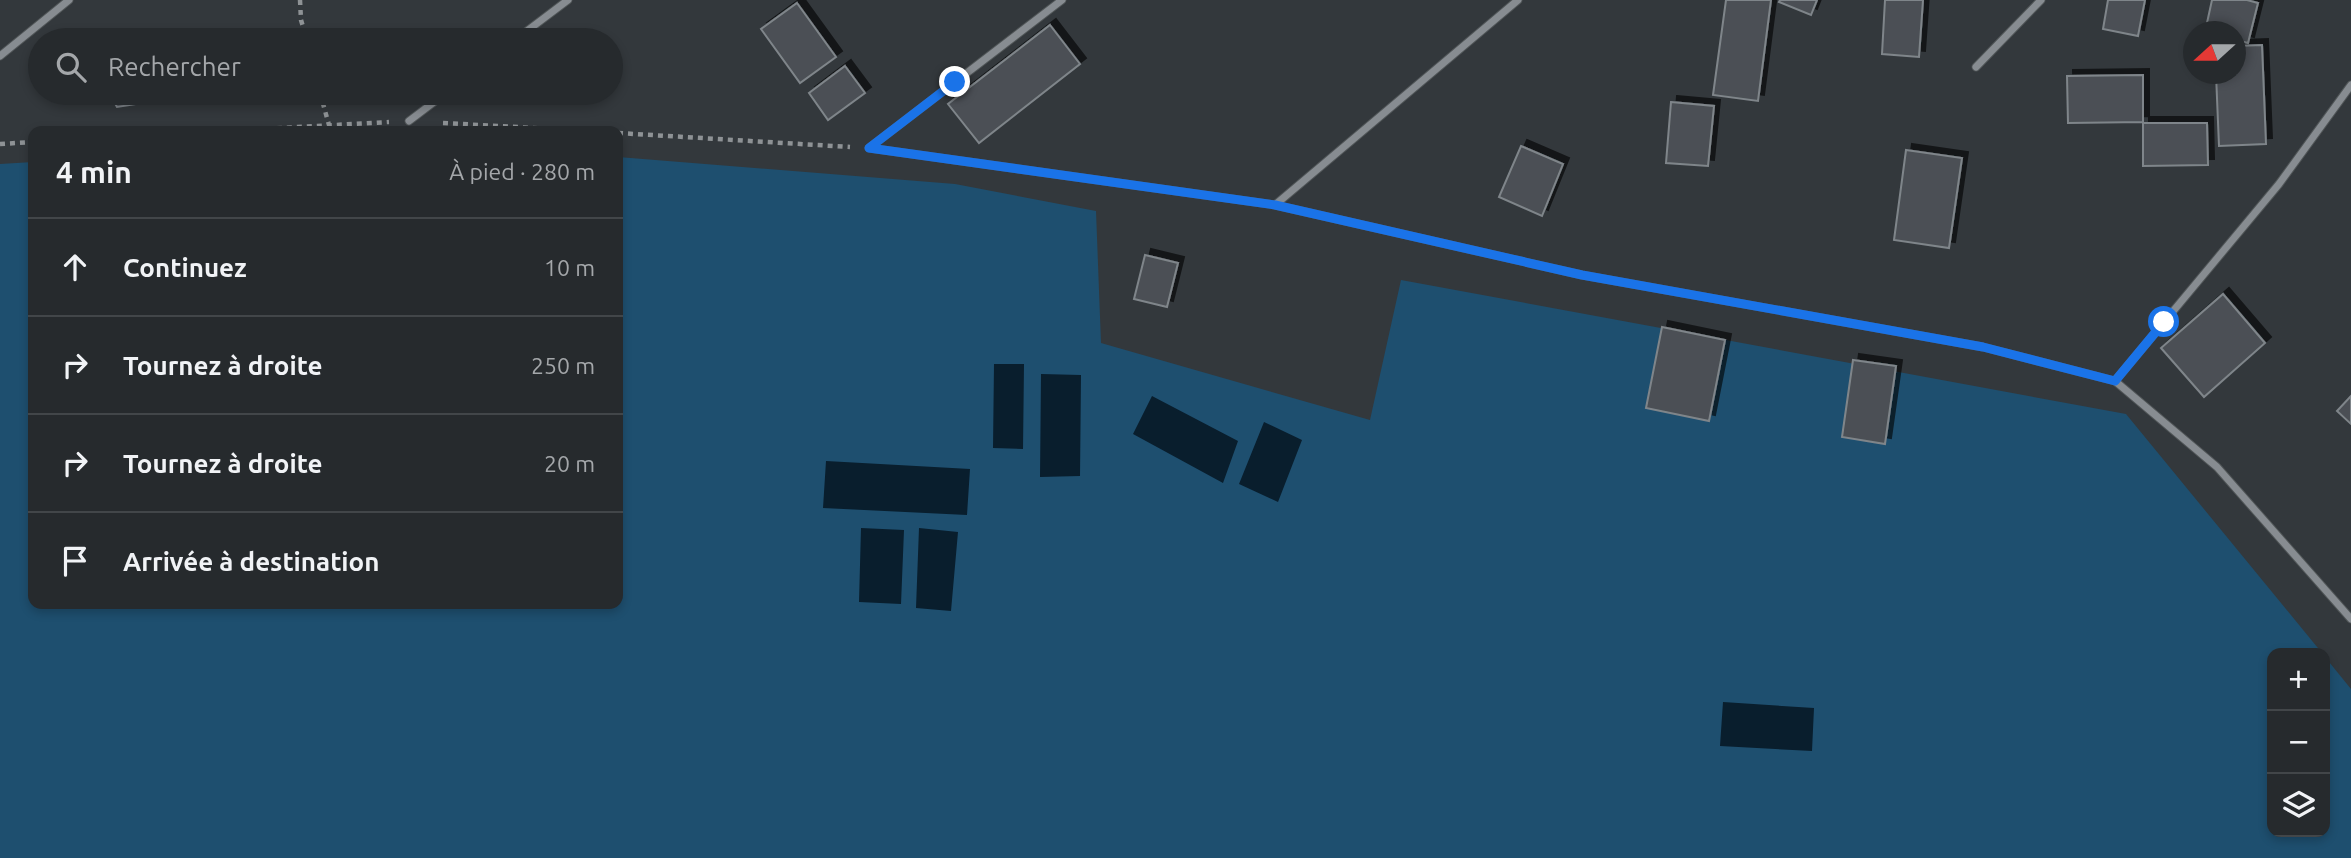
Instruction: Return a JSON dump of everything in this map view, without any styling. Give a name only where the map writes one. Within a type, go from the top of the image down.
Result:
[{"type":"street","points":[[34,28],[69,0]]},
{"type":"street","points":[[531,28],[568,0]]},
{"type":"street","points":[[869,148],[1062,0]]},
{"type":"street","points":[[1275,205],[1518,0]]},
{"type":"street","points":[[1976,67],[2041,0]]},
{"type":"street","points":[[0,56],[28,33]]},
{"type":"street","points":[[2115,381],[2278,184],[2351,85]]},
{"type":"street","points":[[409,121],[430,105]]},
{"type":"street","points":[[869,148],[1275,205],[1582,275],[1983,347],[2115,381],[2217,467],[2351,619]]},
{"type":"path","points":[[300,0],[305,28]]},
{"type":"path","points":[[323,105],[328,125]]},
{"type":"path","points":[[623,133],[869,148]]},
{"type":"path","points":[[0,144],[28,142]]},
{"type":"shaded area","points":[[623,157],[955,184],[1096,211],[1101,343],[1370,420],[1401,280],[2126,414],[2318,648],[2267,648],[2267,837],[2330,837],[2330,663],[2351,689],[2351,858],[0,858],[0,164],[28,162],[28,609],[623,609]]},
{"type":"shaded area","points":[[994,364],[1024,364],[1023,449],[993,448]]},
{"type":"shaded area","points":[[1041,374],[1081,375],[1080,476],[1040,477]]},
{"type":"shaded area","points":[[1152,396],[1238,441],[1223,483],[1133,434]]},
{"type":"shaded area","points":[[1264,422],[1302,440],[1278,502],[1239,484]]},
{"type":"shaded area","points":[[826,461],[970,469],[967,515],[823,508]]},
{"type":"shaded area","points":[[861,528],[904,530],[901,604],[859,602]]},
{"type":"shaded area","points":[[919,528],[958,532],[951,611],[916,608]]},
{"type":"shaded area","points":[[1723,702],[1814,708],[1812,751],[1720,746]]},
{"type":"building","points":[[1726,0],[1771,0],[1758,101],[1713,95]]},
{"type":"building","points":[[1817,0],[1811,15],[1779,2]]},
{"type":"building","points":[[1885,0],[1923,0],[1919,57],[1882,54]]},
{"type":"building","points":[[2108,0],[2145,0],[2138,36],[2103,29]]},
{"type":"building","points":[[2212,0],[2247,0],[2258,3],[2248,43],[2246,21],[2207,21]]},
{"type":"building","points":[[797,3],[836,57],[800,83],[761,29]]},
{"type":"building","points":[[1050,25],[1080,64],[979,143],[948,104]]},
{"type":"building","points":[[2262,45],[2266,144],[2219,146],[2216,84],[2246,84],[2246,46]]},
{"type":"building","points":[[845,66],[865,93],[828,120],[809,93]]},
{"type":"building","points":[[2143,75],[2143,122],[2068,123],[2067,76]]},
{"type":"building","points":[[1671,102],[1714,106],[1708,166],[1666,163]]},
{"type":"building","points":[[2143,123],[2207,123],[2208,165],[2143,166]]},
{"type":"building","points":[[1521,146],[1563,164],[1542,216],[1499,197]]},
{"type":"building","points":[[1906,150],[1962,158],[1949,248],[1894,240]]},
{"type":"building","points":[[1145,255],[1178,263],[1167,307],[1134,299]]},
{"type":"building","points":[[2223,294],[2265,343],[2204,397],[2161,348]]},
{"type":"building","points":[[1662,327],[1725,340],[1709,421],[1646,408]]},
{"type":"building","points":[[1853,360],[1896,366],[1885,444],[1842,437]]},
{"type":"building","points":[[2351,396],[2351,424],[2337,411]]},
{"type":"route","points":[[955,82],[869,148],[1275,205],[1582,275],[1983,347],[2115,381],[2164,322]]}]
